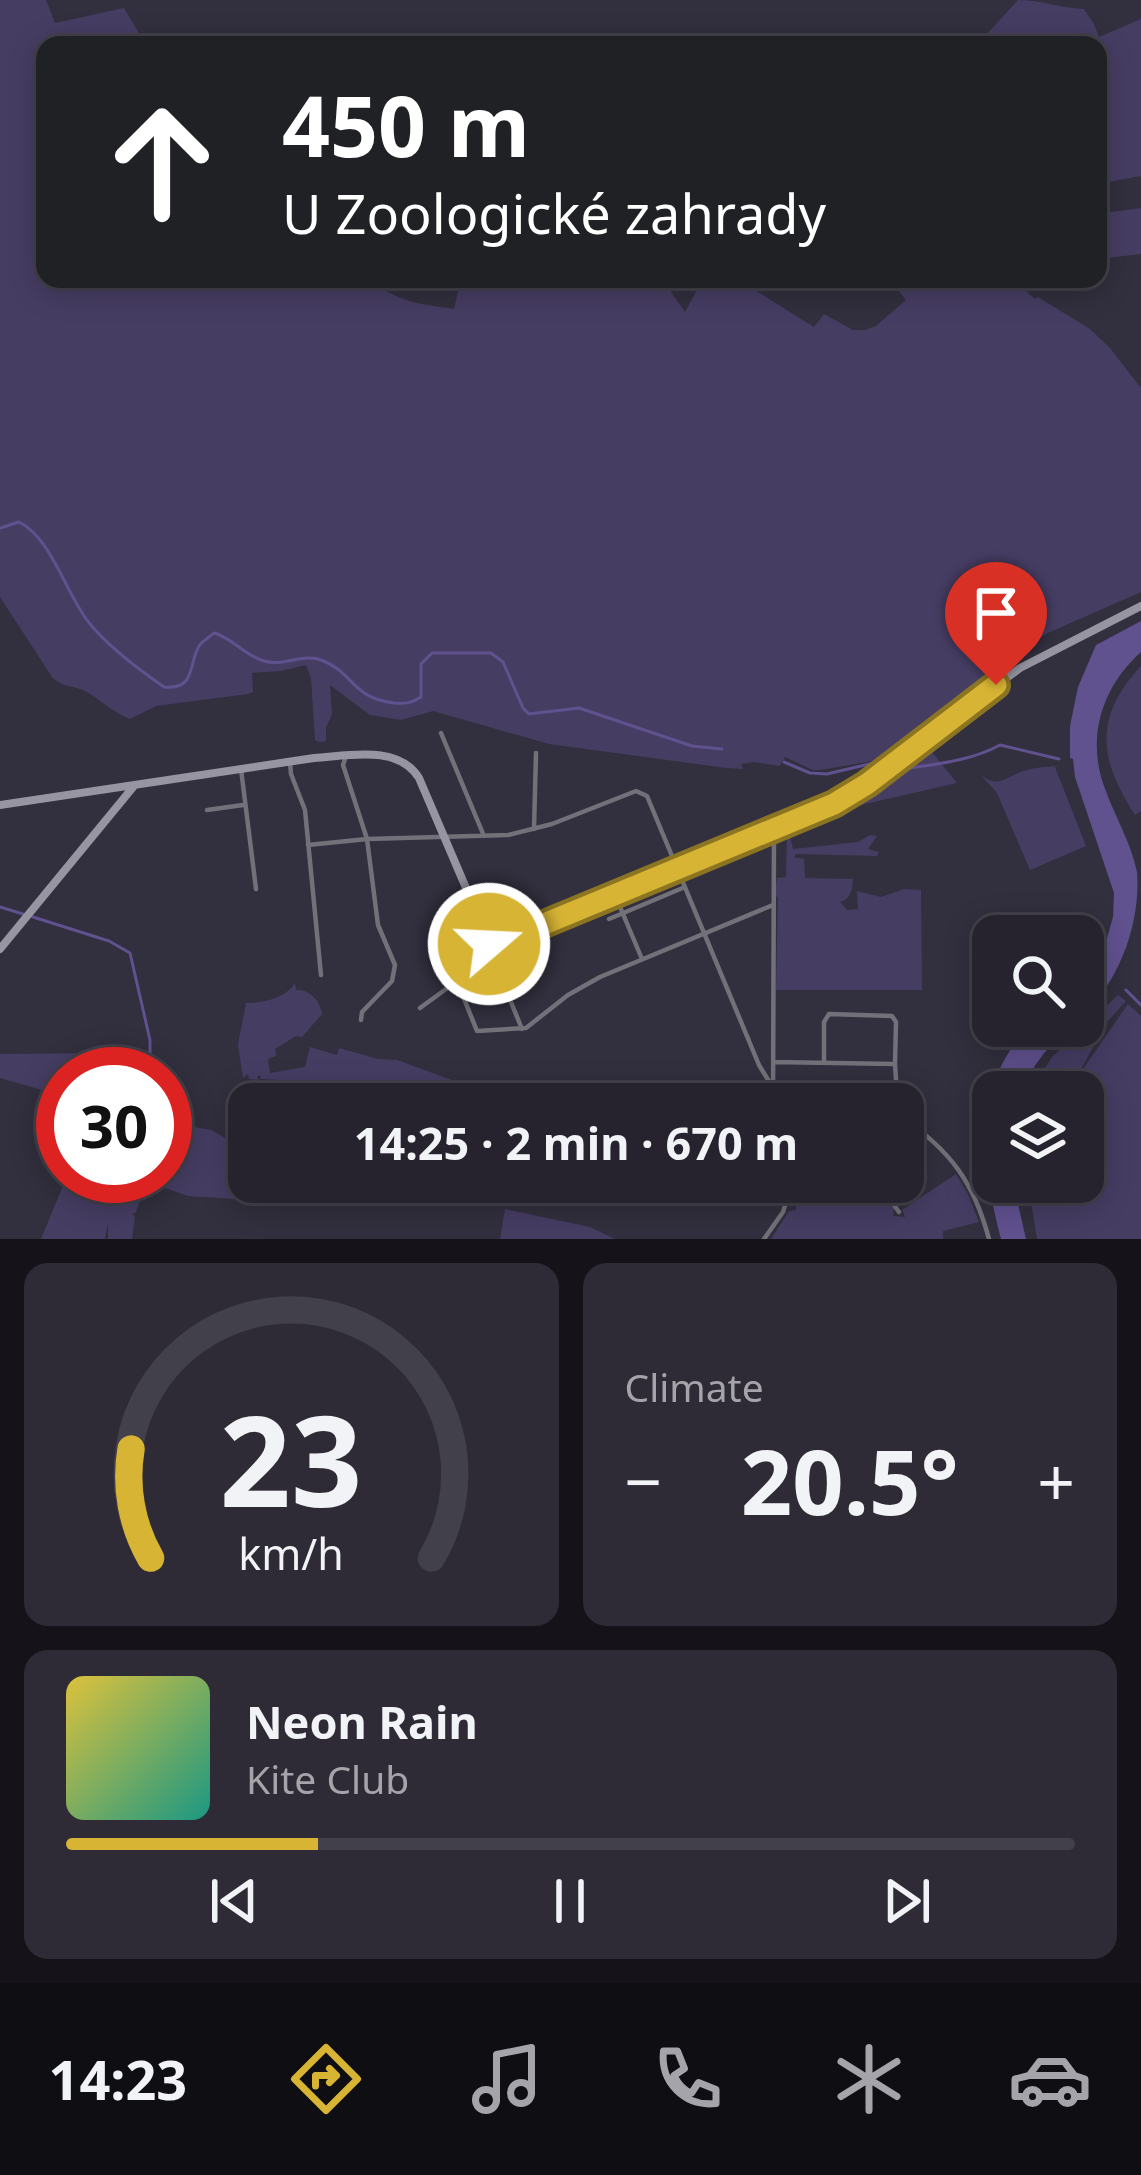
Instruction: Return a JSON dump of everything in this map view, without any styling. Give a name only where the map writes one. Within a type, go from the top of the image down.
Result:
[{"type":"street","points":[[490,936],[514,937],[843,800],[1020,668],[1141,606]]},
{"type":"street","points":[[441,733],[484,836]]},
{"type":"street","points":[[534,829],[536,753]]},
{"type":"street","points":[[0,805],[290,761],[391,757],[411,766],[422,783],[478,920],[490,936],[490,951],[522,1029]]},
{"type":"street","points":[[345,760],[367,839],[377,925],[395,965],[392,981],[362,1012],[361,1020]]},
{"type":"street","points":[[290,761],[304,810],[322,975]]},
{"type":"street","points":[[241,769],[256,889]]},
{"type":"street","points":[[0,949],[135,785]]},
{"type":"street","points":[[308,844],[508,835],[552,824],[636,790],[647,796],[770,1083]]},
{"type":"street","points":[[207,810],[246,805]]},
{"type":"street","points":[[773,1083],[774,830]]},
{"type":"street","points":[[609,919],[685,887]]},
{"type":"street","points":[[615,895],[642,959]]},
{"type":"street","points":[[444,949],[476,1034],[522,1029],[600,977],[773,905]]},
{"type":"street","points":[[420,1008],[457,981]]},
{"type":"street","points":[[824,1063],[824,1022],[829,1015],[892,1016],[896,1022],[896,1080]]},
{"type":"street","points":[[773,1062],[895,1064]]},
{"type":"street","points":[[924,1134],[960,1170],[980,1206],[989,1239]]},
{"type":"street","points":[[764,1239],[785,1203]]},
{"type":"street","points":[[892,1203],[899,1212]]},
{"type":"shaded area","points":[[0,0],[46,0],[55,23],[124,8],[141,36],[36,36],[36,288],[382,288],[419,303],[454,309],[459,288],[668,288],[685,312],[698,288],[751,288],[814,327],[824,314],[853,330],[865,330],[906,300],[897,288],[1022,288],[1090,329],[1141,388],[1141,592],[1048,633],[1001,660],[964,701],[891,758],[820,770],[785,757],[780,766],[754,762],[741,764],[743,769],[726,768],[549,744],[433,711],[401,720],[370,715],[330,685],[332,714],[326,741],[319,742],[315,740],[306,665],[252,673],[253,692],[248,694],[156,706],[130,719],[52,677],[0,597]]},
{"type":"shaded area","points":[[1018,0],[1084,9],[1099,36],[985,36]]},
{"type":"shaded area","points":[[1141,19],[1141,176],[1107,182],[1107,36],[1101,36]]},
{"type":"shaded area","points":[[1141,208],[1141,254],[1107,258],[1107,213]]},
{"type":"shaded area","points":[[1141,621],[1141,652],[1108,696],[1098,731],[1104,786],[1137,872],[1131,930],[1104,990],[1104,946],[1114,893],[1070,758],[1078,687],[1096,645]]},
{"type":"shaded area","points":[[1141,666],[1141,811],[1135,815],[1114,775],[1106,739],[1115,703]]},
{"type":"shaded area","points":[[928,747],[957,783],[852,807],[850,802]]},
{"type":"shaded area","points":[[1058,766],[1086,846],[1030,870],[997,793],[980,774],[998,782],[1030,769]]},
{"type":"shaded area","points":[[787,832],[793,849],[877,836],[868,849],[879,852],[877,856],[794,857],[804,859],[805,878],[853,879],[849,896],[840,902],[847,910],[858,909],[857,891],[881,897],[904,889],[921,890],[922,990],[776,990],[775,895],[777,878],[786,877]]},
{"type":"shaded area","points":[[295,983],[296,990],[316,1000],[322,1014],[302,1037],[275,1049],[276,1056],[268,1059],[270,1073],[305,1067],[310,1047],[337,1055],[339,1048],[397,1060],[460,1083],[302,1083],[261,1079],[260,1075],[259,1080],[249,1079],[248,1074],[243,1078],[238,1045],[246,1003],[286,992]]},
{"type":"shaded area","points":[[1118,995],[1126,1001],[1104,1027],[1104,1008]]},
{"type":"shaded area","points":[[1128,1004],[1141,1016],[1141,1239],[1037,1239],[1031,1203],[1104,1203],[1104,1071],[1082,1071],[1098,1047],[1104,1047],[1104,1039]]},
{"type":"shaded area","points":[[1013,1047],[1050,1047],[1031,1071],[999,1071]]},
{"type":"shaded area","points":[[1063,1047],[1093,1047],[1079,1071],[1043,1071]]},
{"type":"shaded area","points":[[0,1054],[36,1054],[36,1088],[0,1078]]},
{"type":"shaded area","points":[[192,1127],[225,1138],[228,1199],[192,1196]]},
{"type":"shaded area","points":[[956,1174],[979,1222],[943,1231],[943,1239],[771,1239],[797,1203],[890,1203],[893,1216],[905,1217],[902,1210],[924,1203],[924,1195]]},
{"type":"shaded area","points":[[56,1203],[139,1203],[132,1215],[132,1239],[108,1239],[108,1222],[105,1239],[41,1239]]},
{"type":"shaded area","points":[[993,1203],[1018,1203],[1026,1239],[1001,1239]]},
{"type":"shaded area","points":[[505,1209],[590,1227],[615,1239],[500,1239]]},
{"type":"waterway","points":[[0,528],[19,522],[31,530],[90,624],[164,687],[186,680],[199,646],[214,633],[264,661],[321,660],[369,696],[394,703],[421,697],[421,664],[432,653],[491,653],[503,662],[529,714],[579,708],[692,746],[722,749]]},
{"type":"waterway","points":[[898,770],[963,759],[1000,745],[1059,759]]},
{"type":"waterway","points":[[784,762],[810,773],[827,774],[882,761]]},
{"type":"waterway","points":[[0,907],[23,914]]},
{"type":"waterway","points":[[33,917],[109,941],[130,953],[150,1047]]},
{"type":"waterway","points":[[1126,990],[1141,1005]]},
{"type":"route","points":[[489,944],[490,936],[503,939],[520,934],[850,796],[996,685]]}]
